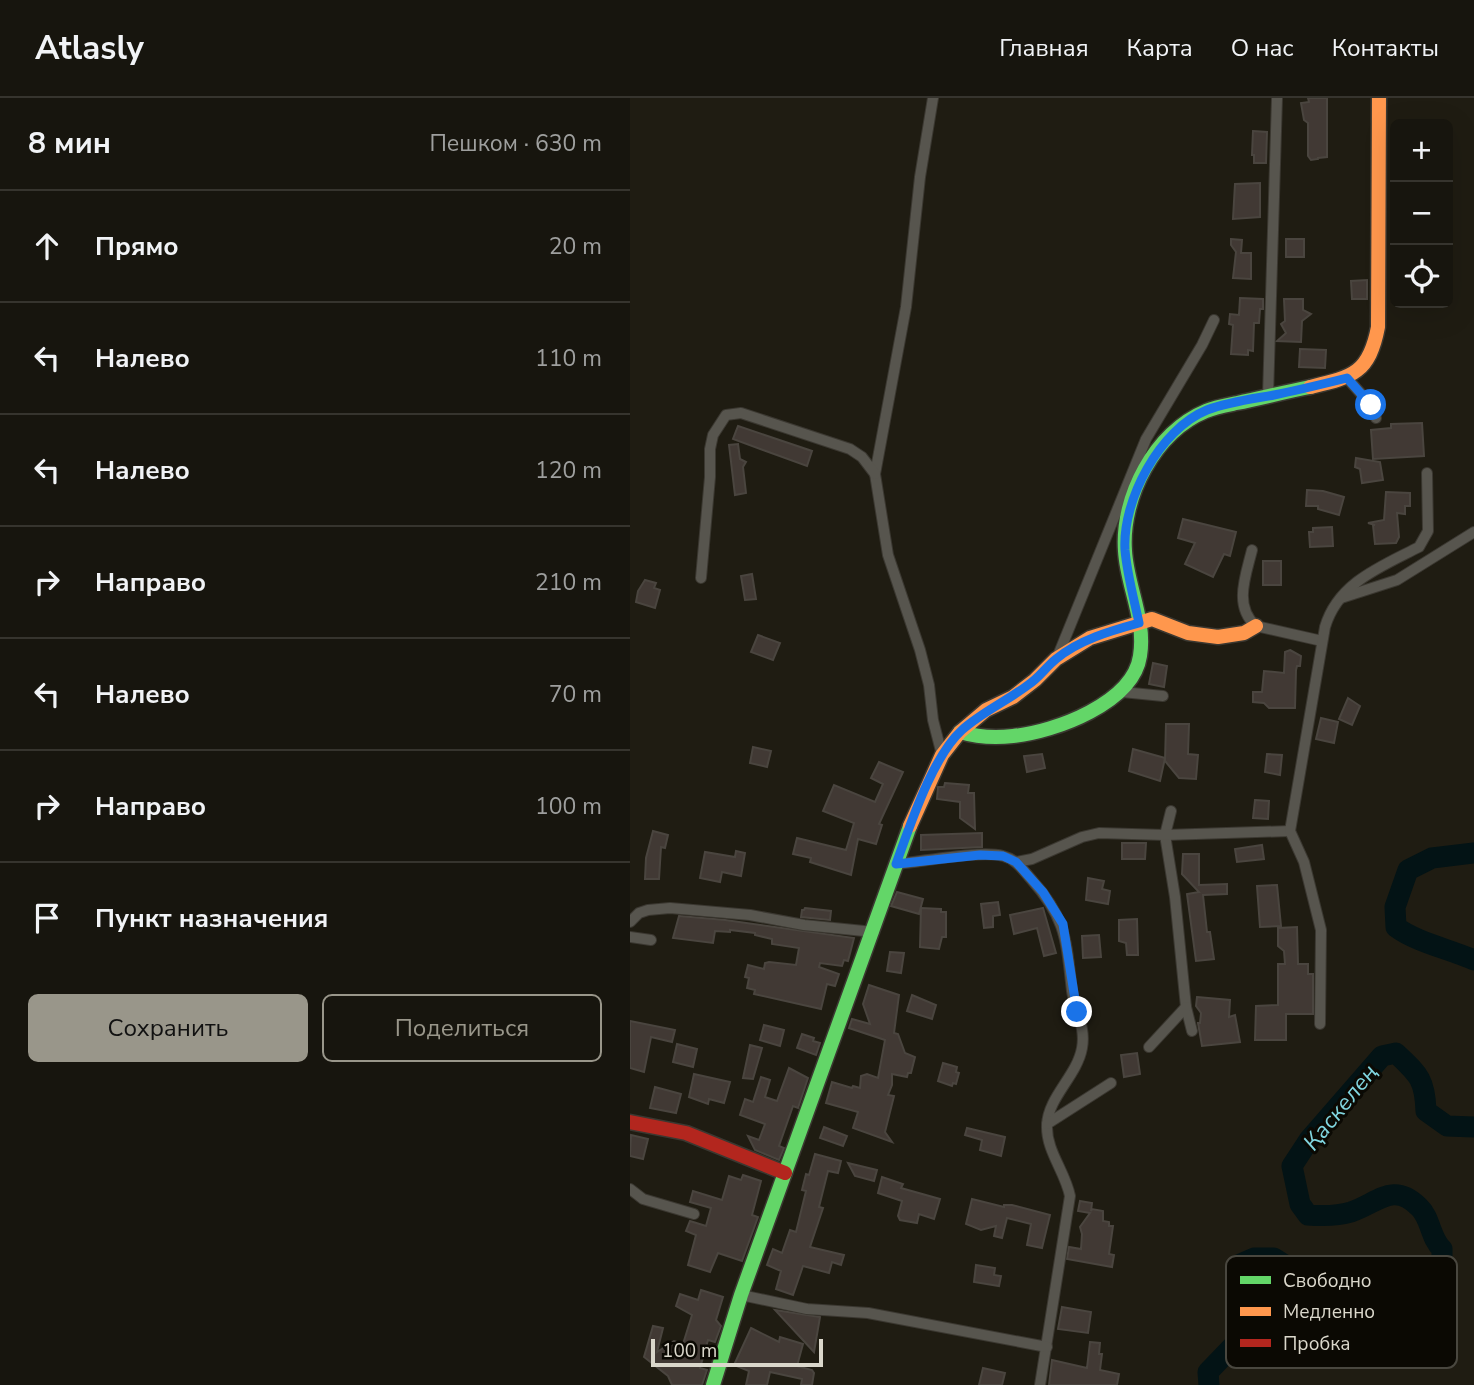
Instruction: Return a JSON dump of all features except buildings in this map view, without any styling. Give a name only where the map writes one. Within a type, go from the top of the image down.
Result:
[{"type":"street","points":[[933,98],[920,177],[906,307],[875,474],[888,555],[920,650],[942,755]]},
{"type":"street","points":[[1268,396],[1277,98]]},
{"type":"street","points":[[960,732],[987,737],[1048,730],[1122,692],[1136,671],[1139,661],[1139,623],[1125,549],[1128,519],[1146,471],[1173,432],[1192,417],[1219,406],[1347,378],[1365,362],[1374,347],[1378,327],[1379,98]]},
{"type":"street","points":[[1056,659],[1146,439],[1214,320]]},
{"type":"street","points":[[1347,378],[1371,405],[1376,418]]},
{"type":"street","points":[[701,578],[710,449],[713,435],[726,415],[741,413],[850,449],[862,457],[875,474]]},
{"type":"street","points":[[1320,1024],[1321,930],[1304,862],[1290,831],[1322,641],[1330,611],[1355,582],[1419,547],[1428,531],[1427,472]]},
{"type":"street","points":[[1338,599],[1397,580],[1474,532]]},
{"type":"street","points":[[1252,550],[1242,594],[1247,618],[1256,626],[1322,641]]},
{"type":"street","points":[[713,1385],[741,1295],[874,932],[896,864],[942,755],[960,732],[986,710],[1024,689],[1056,659],[1090,638],[1152,620],[1188,633],[1217,638],[1244,633],[1256,626]]},
{"type":"street","points":[[1122,692],[1163,696]]},
{"type":"street","points":[[1171,811],[1165,835],[1175,897],[1186,1007],[1192,1031]]},
{"type":"street","points":[[1016,862],[1032,859],[1082,837],[1099,833],[1165,835],[1290,831]]},
{"type":"street","points":[[896,864],[980,855],[1003,856],[1016,862],[1043,892],[1063,924],[1072,973],[1072,991],[1083,1026],[1082,1048],[1074,1070],[1050,1109],[1047,1124],[1052,1151],[1067,1181],[1070,1196],[1040,1385]]},
{"type":"street","points":[[630,922],[639,913],[670,908],[750,915],[804,926],[874,932]]},
{"type":"street","points":[[630,937],[651,940]]},
{"type":"street","points":[[1149,1047],[1186,1007]]},
{"type":"street","points":[[1047,1124],[1111,1083]]},
{"type":"street","points":[[630,1122],[686,1133],[785,1173]]},
{"type":"street","points":[[630,1189],[643,1199],[694,1214]]},
{"type":"street","points":[[741,1295],[807,1308],[868,1313],[1047,1347]]},
{"type":"waterway","name":"Қаскелең","points":[[1474,853],[1432,858],[1408,870],[1395,907],[1396,927],[1423,941],[1474,960]]},
{"type":"waterway","name":"Қаскелең","points":[[1442,1256],[1442,1249],[1423,1212],[1410,1199],[1401,1196],[1385,1196],[1351,1212],[1308,1215],[1300,1204],[1292,1166],[1309,1140],[1382,1056],[1396,1053],[1415,1072],[1424,1091],[1426,1111],[1447,1126],[1474,1127]]},
{"type":"waterway","name":"Қаскелең","points":[[1209,1385],[1208,1372],[1226,1353]]},
{"type":"traffic: fast","points":[[960,732],[1000,737],[1050,728],[1090,712],[1123,688],[1134,673],[1141,643],[1126,564],[1125,530],[1135,489],[1145,469],[1171,434],[1206,411],[1310,387]]},
{"type":"traffic: fast","points":[[713,1385],[741,1295],[910,826]]},
{"type":"traffic: slow","points":[[1310,387],[1348,376],[1364,364],[1378,327],[1379,98]]},
{"type":"traffic: slow","points":[[910,826],[942,755],[960,732],[986,710],[1013,697],[1056,659],[1090,638],[1152,619],[1188,633],[1218,637],[1244,633],[1256,626]]},
{"type":"traffic: jam","points":[[630,1122],[686,1133],[785,1173]]},
{"type":"route","points":[[1077,1012],[1063,924],[1043,892],[1016,862],[1003,856],[980,855],[896,864],[942,755],[960,732],[986,710],[1013,697],[1056,659],[1090,638],[1139,623],[1125,549],[1128,519],[1135,494],[1146,471],[1173,432],[1192,417],[1219,406],[1347,378],[1371,405]]}]
